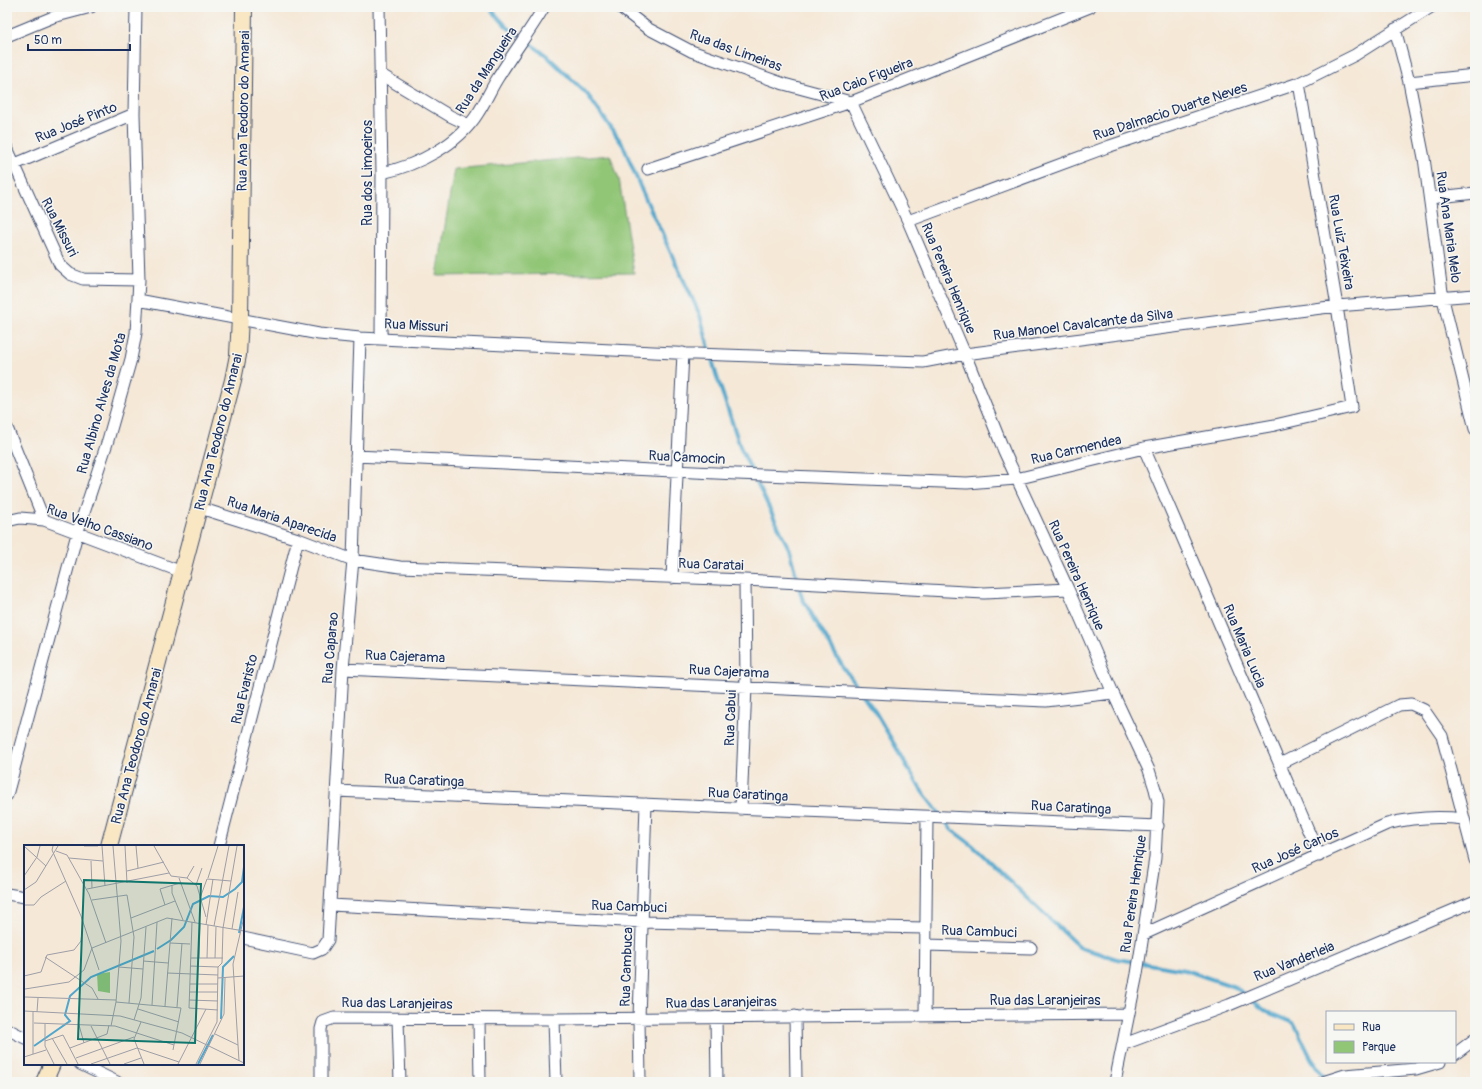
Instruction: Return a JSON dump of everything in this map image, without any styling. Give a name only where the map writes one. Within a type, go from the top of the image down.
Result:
[{"type":"street","points":[[7,36],[53,17],[91,7]]},
{"type":"street","name":"Rua Albino Alves da Mota","points":[[7,794],[77,534],[108,440],[131,359],[136,333],[139,280],[134,114],[136,7]]},
{"type":"street","name":"Rua Ana Teodoro do Amarai","points":[[109,845],[200,508],[238,355],[240,318],[244,7]]},
{"type":"street","name":"Rua dos Limoeiros","points":[[379,7],[382,173],[381,339]]},
{"type":"street","name":"Rua da Mangueira","points":[[382,173],[401,169],[418,162],[440,149],[469,125],[478,114],[499,76],[544,7]]},
{"type":"street","name":"Rua das Limeiras","points":[[620,7],[647,28],[691,51],[784,84],[851,102]]},
{"type":"street","name":"Rua Caio Figueira","points":[[648,168],[851,102],[1090,7]]},
{"type":"street","name":"Rua Dalmacio Duarte Neves","points":[[908,221],[1110,146],[1299,83],[1355,55],[1431,7]]},
{"type":"street","name":"Rua Ana Maria Melo","points":[[1395,29],[1409,82],[1424,158],[1443,298],[1472,404],[1475,429]]},
{"type":"street","points":[[380,74],[450,116],[469,125]]},
{"type":"street","points":[[1409,82],[1475,75]]},
{"type":"street","name":"Rua Luiz Teixeira","points":[[1299,83],[1337,306],[1352,407]]},
{"type":"street","name":"Rua Pereira Henrique","points":[[851,102],[908,221],[965,354],[1016,479],[1068,589],[1113,693],[1149,770],[1158,802],[1158,826],[1143,937],[1128,1014],[1124,1044],[1115,1082]]},
{"type":"street","name":"Rua José Pinto","points":[[10,166],[134,114]]},
{"type":"street","name":"Rua Missuri","points":[[7,148],[10,166],[60,265],[70,274],[83,279],[139,280]]},
{"type":"street","points":[[1430,198],[1475,193]]},
{"type":"street","name":"Rua Manoel Cavalcante da Silva","points":[[695,354],[922,362],[965,354],[1337,306],[1475,295]]},
{"type":"street","name":"Rua Missuri","points":[[138,300],[319,334],[360,338],[695,354]]},
{"type":"street","name":"Rua Caparao","points":[[244,938],[313,953],[322,949],[328,940],[343,669],[353,560],[360,338]]},
{"type":"street","points":[[672,578],[682,353]]},
{"type":"street","name":"Rua Carmendea","points":[[1016,479],[1144,448],[1275,425],[1352,407]]},
{"type":"street","points":[[7,428],[44,520]]},
{"type":"street","name":"Rua Maria Lucia","points":[[1144,448],[1319,856]]},
{"type":"street","name":"Rua Camocin","points":[[356,456],[967,483],[1016,479]]},
{"type":"street","name":"Rua Maria Aparecida","points":[[200,508],[298,539],[353,560]]},
{"type":"street","name":"Rua Velho Cassiano","points":[[7,521],[20,518],[44,520],[77,534],[182,572]]},
{"type":"street","name":"Rua Evaristo","points":[[219,845],[298,539]]},
{"type":"street","name":"Rua Caratai","points":[[353,560],[400,567],[746,580],[829,586],[984,592],[1068,589]]},
{"type":"street","name":"Rua Cabui","points":[[741,809],[746,686],[746,580]]},
{"type":"street","name":"Rua Cajerama","points":[[343,669],[746,686],[849,693],[1046,701],[1113,693]]},
{"type":"street","points":[[1280,764],[1399,705],[1411,704],[1424,710],[1442,736],[1475,860]]},
{"type":"street","name":"Rua Caratinga","points":[[336,791],[1158,826]]},
{"type":"street","name":"Rua Cambuca","points":[[640,1082],[639,1018],[646,804]]},
{"type":"street","name":"Rua José Carlos","points":[[1143,937],[1387,824],[1406,819],[1439,816],[1464,819]]},
{"type":"street","name":"Rua Cambuci","points":[[925,1015],[925,928],[929,817]]},
{"type":"street","points":[[7,894],[24,897]]},
{"type":"street","name":"Rua Vanderleia","points":[[1124,1044],[1229,1005],[1475,901]]},
{"type":"street","name":"Rua Cambuci","points":[[331,905],[642,922],[925,928]]},
{"type":"street","name":"Rua Cambuci","points":[[926,945],[1031,948]]},
{"type":"street","name":"Rua das Laranjeiras","points":[[321,1082],[321,1029],[323,1022],[334,1018],[554,1019],[1128,1014]]},
{"type":"street","points":[[795,1016],[796,1082]]},
{"type":"street","points":[[716,1017],[717,1082]]},
{"type":"street","points":[[398,1019],[400,1082]]},
{"type":"street","points":[[479,1019],[480,1082]]},
{"type":"street","points":[[554,1019],[556,1082]]},
{"type":"street","points":[[7,1029],[24,1038]]},
{"type":"street","points":[[1456,1053],[1475,1040]]},
{"type":"street","points":[[1323,1082],[1342,1076],[1416,1069],[1437,1063]]},
{"type":"street","points":[[44,1082],[52,1065]]},
{"type":"street","points":[[82,1065],[116,1082]]},
{"type":"street","points":[[1342,1076],[1356,1082]]},
{"type":"green space","points":[[610,155],[619,179],[634,273],[437,276],[454,169]]},
{"type":"waterway","points":[[489,7],[507,27],[546,55],[587,94],[623,145],[642,191],[700,315],[716,374],[741,449],[789,549],[802,598],[843,667],[876,713],[921,790],[952,830],[972,845],[1079,947],[1117,959],[1185,970],[1235,987],[1267,1012],[1294,1023],[1311,1058],[1326,1080]]}]
